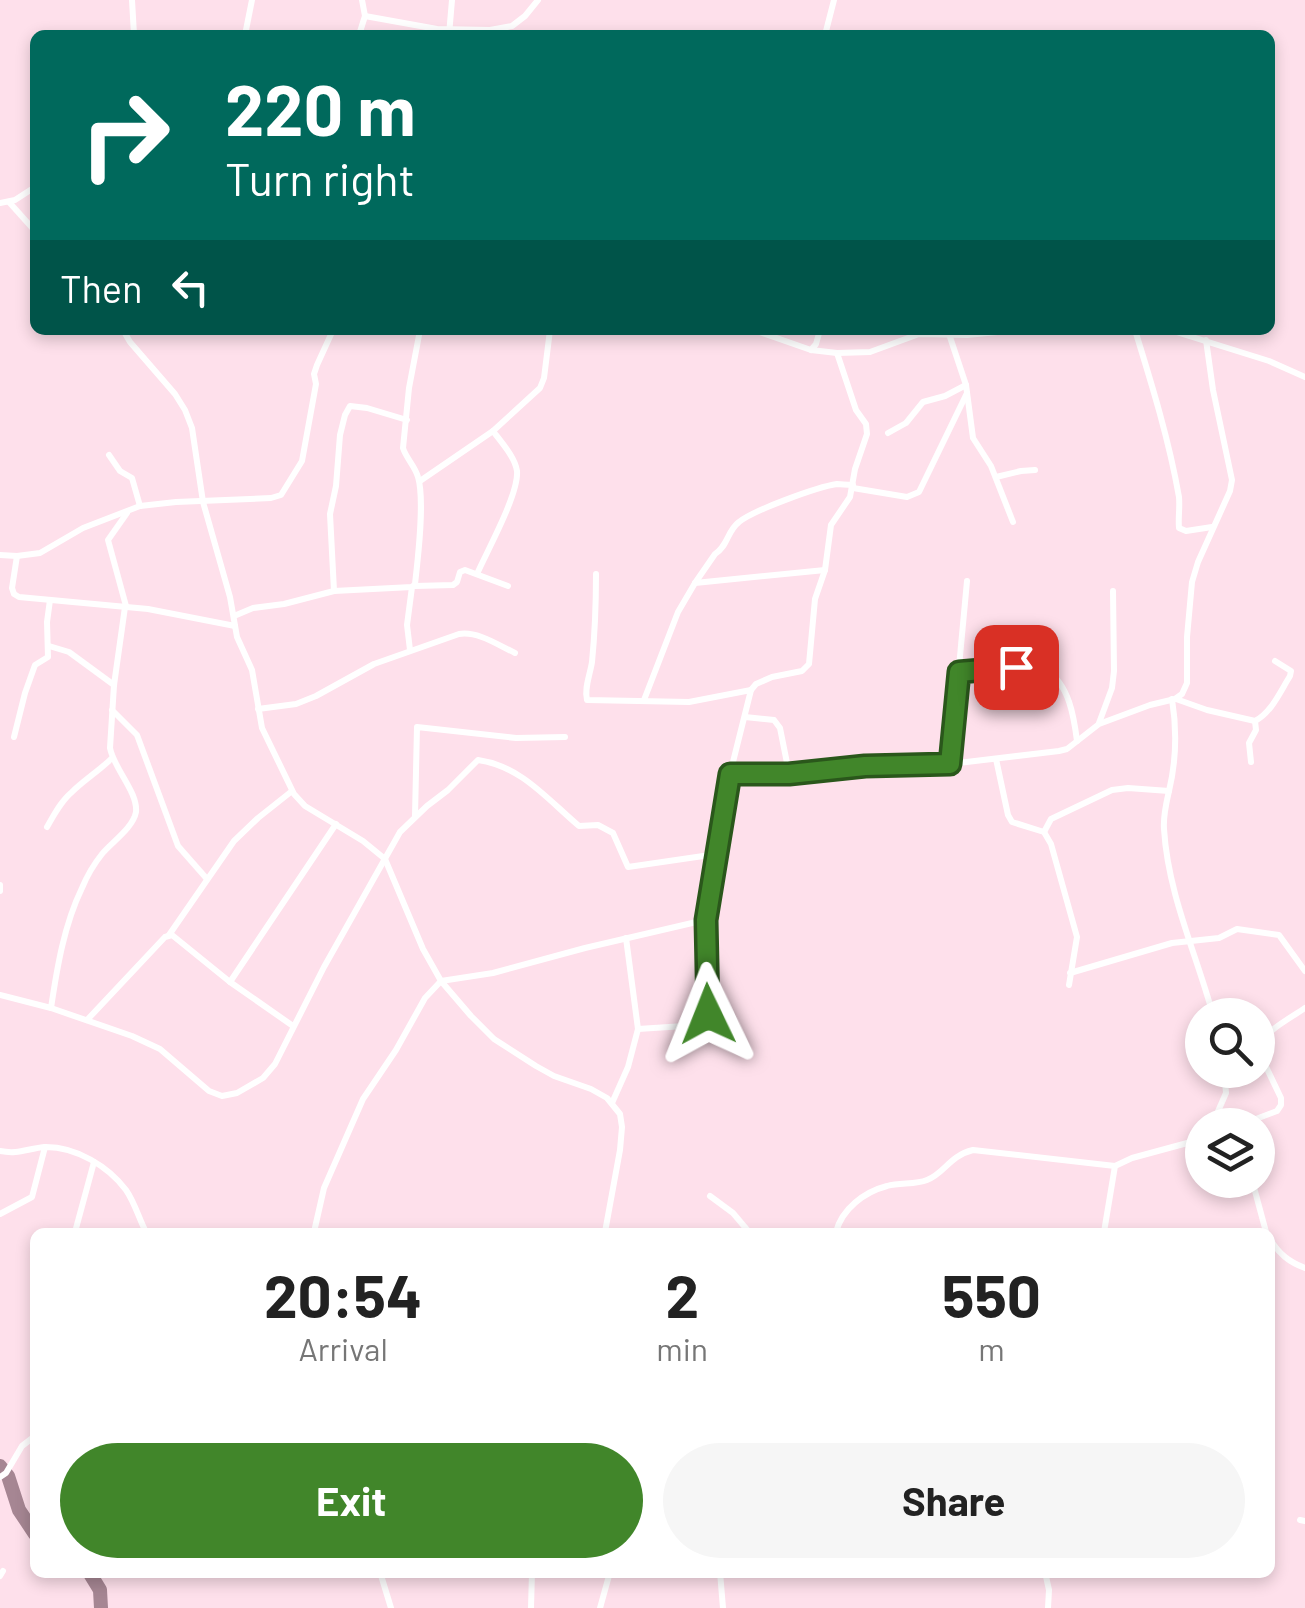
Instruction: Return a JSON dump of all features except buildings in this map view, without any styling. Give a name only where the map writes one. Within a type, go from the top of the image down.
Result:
[{"type":"street","points":[[132,0],[134,30]]},
{"type":"street","points":[[246,30],[252,0]]},
{"type":"street","points":[[361,30],[365,16],[362,0]]},
{"type":"street","points":[[449,30],[452,0]]},
{"type":"street","points":[[478,30],[508,28],[538,0]]},
{"type":"street","points":[[826,30],[834,0]]},
{"type":"street","points":[[365,16],[437,30]]},
{"type":"street","points":[[30,189],[4,202],[30,226]]},
{"type":"street","points":[[126,335],[185,410],[192,428],[203,502],[237,637],[252,670],[268,744],[292,791],[305,806],[385,859],[440,981],[494,1039],[554,1076],[591,1088],[620,1114],[622,1127],[606,1228]]},
{"type":"street","points":[[0,556],[40,553],[83,528],[140,506],[277,498],[302,461],[316,384],[314,374],[331,335]]},
{"type":"street","points":[[410,650],[407,625],[419,532],[419,482],[404,452],[408,388],[419,335]]},
{"type":"street","points":[[419,482],[493,430],[532,396],[542,384],[549,335]]},
{"type":"street","points":[[768,335],[837,354],[870,352],[917,335]]},
{"type":"street","points":[[812,350],[819,335]]},
{"type":"street","points":[[950,335],[966,388],[973,438],[996,477],[1012,522]]},
{"type":"street","points":[[1136,335],[1160,409],[1180,506],[1179,528],[1186,532],[1214,527]]},
{"type":"street","points":[[1188,335],[1269,360],[1305,377]]},
{"type":"street","points":[[730,774],[950,764],[1058,752],[1099,724],[1182,694],[1187,683],[1192,582],[1232,480],[1206,340]]},
{"type":"street","points":[[638,1029],[700,1025],[707,1020],[706,920],[730,774],[751,690],[772,677],[807,668],[816,599],[832,525],[848,503],[854,469],[866,438],[867,428],[856,410],[837,354]]},
{"type":"street","points":[[888,433],[909,420],[922,402],[966,388]]},
{"type":"street","points":[[644,700],[666,637],[694,583],[723,549],[732,528],[760,510],[837,484],[907,497],[918,492],[966,388]]},
{"type":"street","points":[[334,591],[330,514],[345,415],[350,406],[360,406],[407,420]]},
{"type":"street","points":[[477,574],[510,502],[517,476],[512,458],[493,430]]},
{"type":"street","points":[[109,455],[120,471],[132,478],[140,506]]},
{"type":"street","points":[[996,477],[1035,470]]},
{"type":"street","points":[[51,1008],[68,925],[82,888],[104,852],[133,820],[136,809],[112,758],[110,738],[126,607],[108,540],[128,512]]},
{"type":"street","points":[[12,591],[16,556]]},
{"type":"street","points":[[234,616],[253,608],[334,591],[453,585],[462,570],[508,586]]},
{"type":"street","points":[[694,583],[825,570]]},
{"type":"street","points":[[596,574],[596,619],[585,698],[688,702],[751,690]]},
{"type":"street","points":[[950,764],[966,582]]},
{"type":"street","points":[[0,590],[12,591],[19,597],[126,607],[235,626]]},
{"type":"street","points":[[1099,724],[1112,688],[1113,591]]},
{"type":"street","points":[[14,737],[30,679],[37,664],[46,660],[50,600]]},
{"type":"street","points":[[258,709],[296,704],[374,664],[467,632],[515,653]]},
{"type":"street","points":[[49,646],[69,652],[114,685]]},
{"type":"street","points":[[1174,699],[1255,721],[1266,714],[1290,676],[1288,668],[1275,661]]},
{"type":"street","points":[[959,672],[1032,666],[1045,670],[1068,698],[1077,741]]},
{"type":"street","points":[[1174,699],[1175,738],[1163,825],[1167,862],[1208,998]]},
{"type":"street","points":[[112,710],[137,735],[178,846],[207,880]]},
{"type":"street","points":[[745,717],[774,720],[780,728],[789,774]]},
{"type":"street","points":[[1251,762],[1248,744],[1256,730],[1255,721]]},
{"type":"street","points":[[415,817],[417,727],[516,738],[564,737]]},
{"type":"street","points":[[47,827],[70,792],[112,758]]},
{"type":"street","points":[[996,759],[1008,816],[1012,822],[1044,832],[1051,844],[1077,937],[1069,986]]},
{"type":"street","points":[[0,995],[132,1036],[160,1050],[208,1092],[222,1096],[237,1093],[263,1078],[275,1064],[400,832],[480,760],[521,776],[579,826],[598,826],[613,833],[628,867],[717,854]]},
{"type":"street","points":[[1044,832],[1052,819],[1112,790],[1169,792]]},
{"type":"street","points":[[87,1020],[169,935],[234,841],[292,791]]},
{"type":"street","points":[[230,982],[336,824]]},
{"type":"street","points":[[315,1228],[324,1188],[363,1099],[440,981],[493,972],[706,920]]},
{"type":"street","points":[[1070,973],[1148,949],[1219,938],[1237,929],[1279,935],[1305,971]]},
{"type":"street","points":[[169,935],[293,1026]]},
{"type":"street","points":[[612,1103],[628,1068],[638,1029],[626,938]]},
{"type":"street","points":[[1275,1029],[1305,1008]]},
{"type":"street","points":[[1275,1085],[1282,1106],[1275,1112]]},
{"type":"street","points":[[838,1228],[845,1212],[873,1191],[929,1180],[958,1155],[973,1150],[1114,1166],[1185,1144]]},
{"type":"street","points":[[0,1214],[32,1197],[45,1147]]},
{"type":"street","points":[[0,1150],[13,1153],[45,1147],[85,1156],[126,1190],[144,1228]]},
{"type":"street","points":[[76,1228],[94,1162]]},
{"type":"street","points":[[1105,1228],[1114,1166]]},
{"type":"street","points":[[710,1196],[733,1212],[746,1228]]},
{"type":"street","points":[[1257,1198],[1266,1228]]},
{"type":"street","points":[[1275,1247],[1291,1262],[1305,1268]]},
{"type":"street","points":[[0,1477],[30,1440]]},
{"type":"street","points":[[382,1578],[391,1608]]},
{"type":"street","points":[[531,1608],[532,1578]]},
{"type":"street","points":[[600,1608],[608,1578]]},
{"type":"street","points":[[720,1578],[723,1608]]},
{"type":"street","points":[[1046,1578],[1048,1608]]},
{"type":"waterway","points":[[0,1466],[30,1526]]},
{"type":"waterway","points":[[93,1578],[100,1590],[101,1608]]},
{"type":"route","points":[[708,1014],[706,920],[730,774],[950,764],[959,672],[1016,667]]}]
